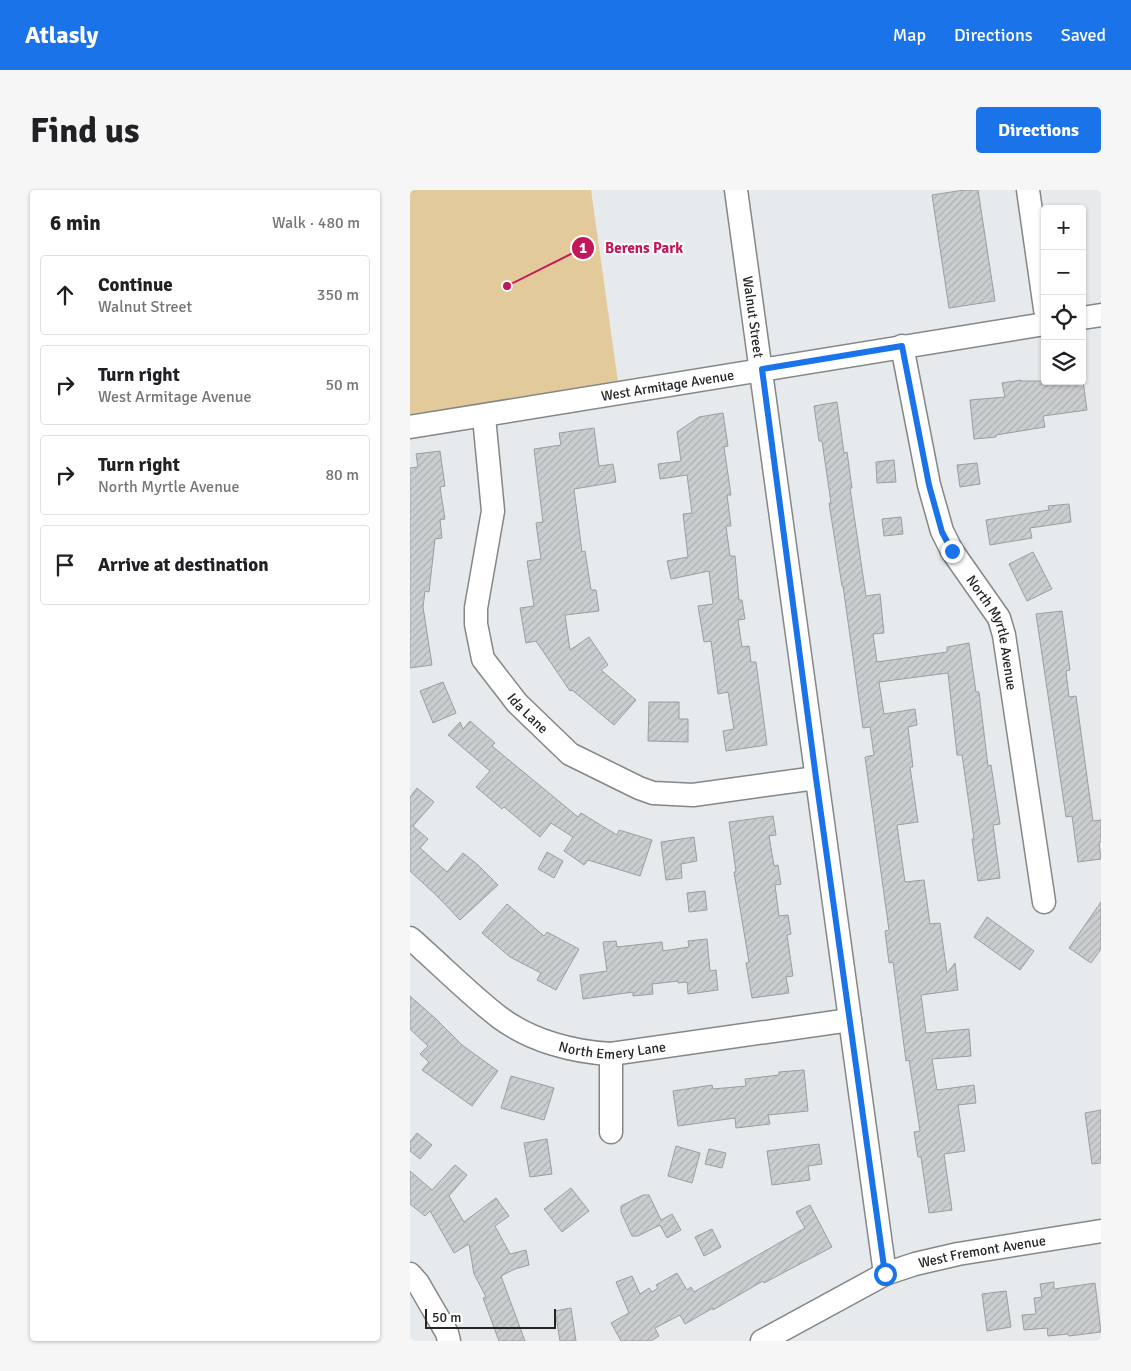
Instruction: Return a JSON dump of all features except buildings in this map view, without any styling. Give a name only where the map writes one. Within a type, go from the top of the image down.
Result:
[{"type":"street","name":"Walnut Street","points":[[736,190],[885,1274]]},
{"type":"street","points":[[1028,190],[1043,295]]},
{"type":"street","points":[[1086,317],[1101,315]]},
{"type":"street","name":"West Armitage Avenue","points":[[410,428],[1041,325]]},
{"type":"street","name":"North Myrtle Avenue","points":[[902,346],[929,485],[942,532],[952,551],[999,618],[1004,635],[1044,902]]},
{"type":"street","name":"Ida Lane","points":[[484,416],[492,511],[476,608],[476,624],[483,659],[517,703],[570,754],[653,793],[693,795],[816,778]]},
{"type":"street","name":"North Emery Lane","points":[[410,938],[500,1018],[542,1040],[588,1052],[611,1054],[850,1020]]},
{"type":"street","points":[[611,1054],[611,1132]]},
{"type":"street","name":"West Fremont Avenue","points":[[762,1341],[885,1274],[914,1264],[958,1254],[1101,1231]]},
{"type":"street","points":[[410,1274],[418,1283],[447,1332],[449,1341]]},
{"type":"shaded area","points":[[410,190],[591,190],[618,382],[410,415]]},
{"type":"place","name":"Berens Park","points":[[507,286]]},
{"type":"route","points":[[885,1274],[816,778],[762,369],[902,346],[929,485],[942,532],[952,551]]}]
